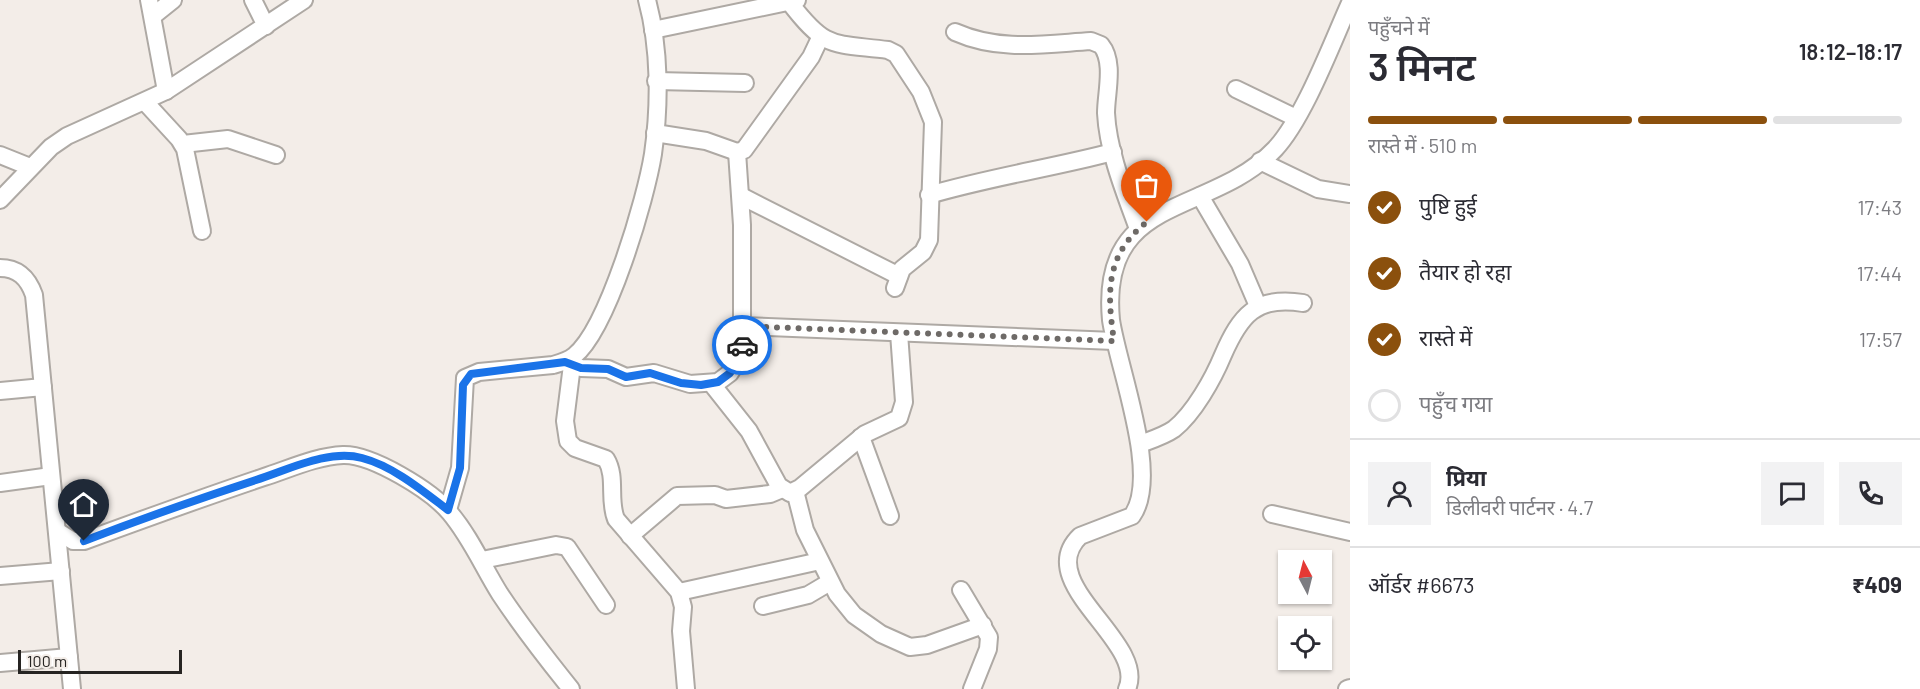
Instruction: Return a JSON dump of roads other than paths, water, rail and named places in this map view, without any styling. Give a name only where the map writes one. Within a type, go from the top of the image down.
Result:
[{"type":"street","points":[[166,91],[151,8],[173,0]]},
{"type":"street","points":[[253,0],[267,26]]},
{"type":"street","points":[[647,0],[653,30],[656,81],[653,156],[639,212],[609,301],[582,347],[568,363],[566,436],[575,448],[606,459],[612,474],[613,512],[630,536],[680,592],[683,607],[681,631],[686,689]]},
{"type":"street","points":[[0,200],[30,167],[67,136],[166,91],[267,26],[301,1]]},
{"type":"street","points":[[653,30],[794,2],[820,38],[839,44],[888,50],[899,58],[927,103],[933,122],[927,247],[906,265],[897,282],[741,196]]},
{"type":"street","points":[[1127,689],[1130,681],[1128,664],[1078,594],[1070,559],[1074,542],[1080,536],[1124,521],[1136,510],[1142,479],[1140,444],[1114,341],[1109,301],[1114,264],[1125,242],[1138,229],[1166,211],[1200,196],[1260,161],[1278,146],[1296,118],[1350,3]]},
{"type":"street","points":[[955,32],[994,45],[1035,46],[1091,41],[1101,45],[1106,55],[1109,77],[1106,115],[1113,152],[1138,229]]},
{"type":"street","points":[[655,134],[697,139],[737,152],[747,147],[811,57],[820,38]]},
{"type":"street","points":[[656,81],[745,83]]},
{"type":"street","points":[[1236,89],[1296,118]]},
{"type":"street","points":[[145,102],[183,144],[202,231]]},
{"type":"street","points":[[183,144],[228,139],[276,155]]},
{"type":"street","points":[[448,510],[460,468],[465,378],[479,372],[568,363],[608,369],[626,377],[650,373],[681,383],[711,383],[725,378],[736,366],[742,347],[741,196],[737,152]]},
{"type":"street","points":[[929,195],[980,181],[1058,166],[1113,152]]},
{"type":"street","points":[[0,154],[30,167]]},
{"type":"street","points":[[1260,161],[1318,189],[1350,194]]},
{"type":"street","points":[[1200,196],[1240,264],[1258,306]]},
{"type":"street","points":[[0,268],[21,274],[30,283],[34,295],[72,689]]},
{"type":"street","points":[[1140,444],[1164,434],[1180,422],[1218,365],[1233,332],[1246,315],[1258,306],[1278,301],[1303,303]]},
{"type":"street","points":[[742,326],[1114,341]]},
{"type":"street","points":[[630,536],[677,496],[715,495],[726,499],[788,490],[861,437],[877,427],[894,422],[902,412],[899,333]]},
{"type":"street","points":[[711,383],[749,431],[788,490],[830,582],[854,615],[881,634],[910,646],[927,645],[983,625]]},
{"type":"street","points":[[0,391],[43,387]]},
{"type":"street","points":[[861,437],[890,516]]},
{"type":"street","points":[[57,531],[73,541],[84,541],[182,504],[303,465],[344,455],[363,458],[384,467],[448,510],[521,624],[571,689]]},
{"type":"street","points":[[0,483],[51,476]]},
{"type":"street","points":[[1272,514],[1350,532]]},
{"type":"street","points":[[482,560],[540,548],[567,547],[606,605]]},
{"type":"street","points":[[680,592],[820,561]]},
{"type":"street","points":[[0,576],[61,571]]},
{"type":"street","points":[[763,606],[808,595],[830,582]]},
{"type":"street","points":[[961,590],[970,609],[983,625],[989,642],[972,689]]},
{"type":"street","points":[[0,663],[69,657]]}]
